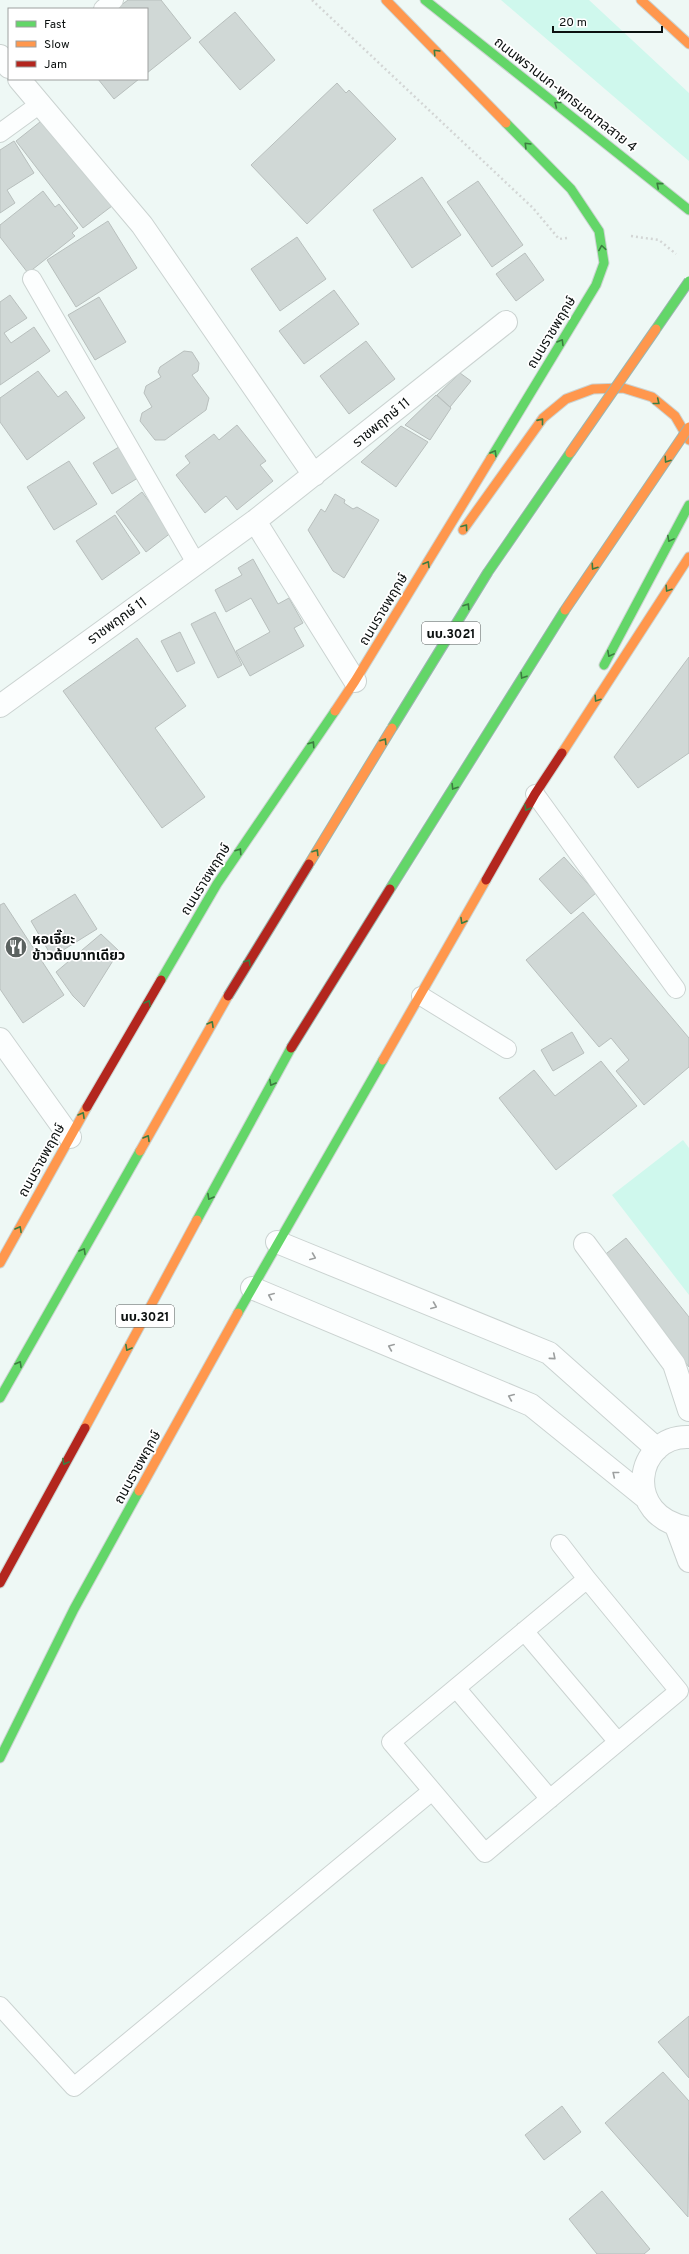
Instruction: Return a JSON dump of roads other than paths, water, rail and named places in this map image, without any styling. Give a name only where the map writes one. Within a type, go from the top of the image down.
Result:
[{"type":"main road","name":"ถนนราชพฤกษ์","points":[[0,1263],[70,1137],[217,884],[355,681],[596,285],[604,263],[599,231],[571,189],[386,0]]},
{"type":"main road","name":"ถนนพรานนก-พุทธมณฑลสาย 4","points":[[425,0],[689,210]]},
{"type":"main road","points":[[641,0],[689,44]]},
{"type":"main road","name":"นบ.3021","points":[[0,1398],[228,996],[488,572],[689,281]]},
{"type":"main road","points":[[456,539],[543,418],[566,399],[593,388],[623,388],[652,397],[675,416],[689,440]]},
{"type":"main road","name":"นบ.3021","points":[[0,1583],[290,1048],[554,627],[689,427]]},
{"type":"main road","points":[[599,674],[689,505]]},
{"type":"main road","name":"ถนนราชพฤกษ์","points":[[0,1758],[74,1609],[277,1242],[421,996],[535,794],[689,557]]},
{"type":"main road","points":[[368,660],[437,565]]},
{"type":"main road","points":[[535,794],[588,695]]},
{"type":"street","points":[[0,56],[8,66]]},
{"type":"street","points":[[20,80],[142,225],[314,475]]},
{"type":"street","name":"ราชพฤกษ์ 11","points":[[0,706],[255,521],[506,322]]},
{"type":"street","points":[[255,521],[355,681]]},
{"type":"street","points":[[0,1039],[70,1137]]},
{"type":"street","points":[[277,1242],[549,1353],[657,1450]]},
{"type":"street","points":[[585,1244],[674,1364],[689,1410]]},
{"type":"street","points":[[252,1288],[531,1405],[646,1498]]},
{"type":"street","points":[[689,1437],[682,1436],[667,1442],[657,1450],[649,1460],[644,1472],[643,1485],[646,1498],[653,1511],[664,1520],[683,1527],[689,1561]]},
{"type":"lane","points":[[104,8],[114,0]]},
{"type":"lane","points":[[0,133],[40,104]]},
{"type":"lane","points":[[32,278],[196,563]]},
{"type":"lane","points":[[535,794],[676,989]]},
{"type":"lane","points":[[421,996],[507,1048]]},
{"type":"lane","points":[[560,1544],[679,1691],[485,1853],[391,1742],[588,1579]]},
{"type":"lane","points":[[524,1631],[618,1742]]},
{"type":"lane","points":[[456,1688],[550,1799]]},
{"type":"lane","points":[[0,2006],[74,2087],[432,1791]]},
{"type":"place","name":"หอเจี๊ยะ ข้าวต้มบาทเดียว","points":[[16,947]]}]
